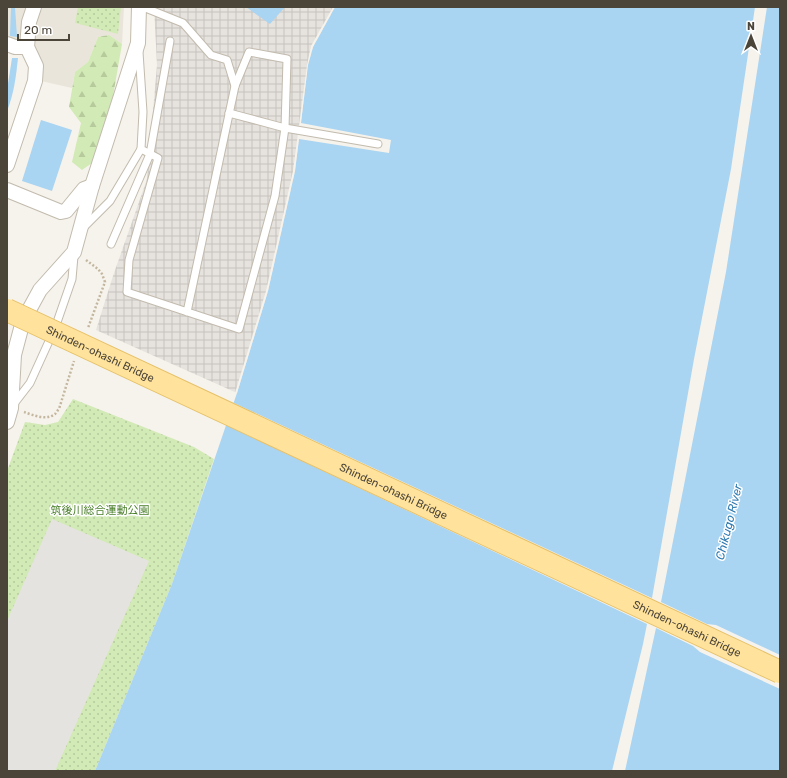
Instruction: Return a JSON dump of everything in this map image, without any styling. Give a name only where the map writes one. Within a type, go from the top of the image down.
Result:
[{"type":"main road","name":"Shinden-ohashi Bridge","points":[[7,310],[780,672]]},
{"type":"street","points":[[7,165],[35,81],[36,66],[27,47],[29,22],[34,7]]},
{"type":"street","points":[[7,422],[11,408],[14,355],[24,321],[40,290],[74,252],[92,186],[138,43],[139,7]]},
{"type":"street","points":[[7,44],[27,47]]},
{"type":"street","points":[[7,190],[61,212],[66,211],[84,189],[92,186]]},
{"type":"lane","points":[[143,7],[183,22],[211,55],[227,60],[234,86]]},
{"type":"lane","points":[[111,244],[150,154],[170,41]]},
{"type":"lane","points":[[79,232],[110,201],[141,149],[143,112],[138,43]]},
{"type":"lane","points":[[141,149],[158,158],[129,260],[127,292],[187,312],[239,329],[275,196],[285,128],[287,59],[249,52],[234,86],[187,312]]},
{"type":"lane","points":[[229,113],[285,128],[378,144]]},
{"type":"lane","points":[[11,408],[30,384],[55,328],[72,279],[74,252]]},
{"type":"path","points":[[74,252],[98,269],[105,282],[87,330]]},
{"type":"path","points":[[11,408],[48,418],[55,414],[59,409],[75,358]]},
{"type":"shaded area","points":[[7,7],[124,7],[122,44],[109,35],[98,37],[88,62],[75,72],[72,88],[41,81],[42,64],[7,48]]},
{"type":"shaded area","points":[[154,7],[350,7],[237,393],[96,330],[147,179],[157,65]]},
{"type":"shaded area","points":[[52,519],[149,561],[55,771],[7,771],[7,621]]},
{"type":"green space","points":[[78,7],[121,7],[118,34],[75,23]]},
{"type":"green space","points":[[109,35],[122,44],[113,96],[92,163],[82,170],[72,162],[81,123],[69,107],[75,72],[88,62],[98,37]]},
{"type":"green space","name":"筑後川総合運動公園","points":[[73,399],[194,447],[214,459],[172,584],[95,771],[7,771],[7,471],[25,422],[45,425],[58,422]]},
{"type":"water","points":[[11,7],[15,7],[17,37],[10,36]]},
{"type":"water","points":[[246,7],[285,7],[270,24]]},
{"type":"water","name":"Chikugo River","points":[[335,7],[780,7],[780,771],[95,771],[172,584],[237,393],[268,291],[295,171],[308,65],[313,47]]},
{"type":"water","points":[[12,58],[18,58],[13,92],[7,111],[7,90]]},
{"type":"water","points":[[41,120],[72,130],[52,191],[22,181]]},
{"type":"pier","points":[[333,7],[335,7],[313,47],[308,65],[301,123],[391,140],[389,153],[299,139],[295,171],[268,291],[237,393],[235,393],[266,291],[293,171],[307,65],[311,46]]},
{"type":"pier","points":[[755,7],[767,7],[726,272],[661,602],[707,624],[716,625],[780,655],[780,689],[700,652],[693,646],[656,628],[625,771],[612,771],[647,624],[224,424],[232,402],[652,598],[694,359],[731,169]]}]
